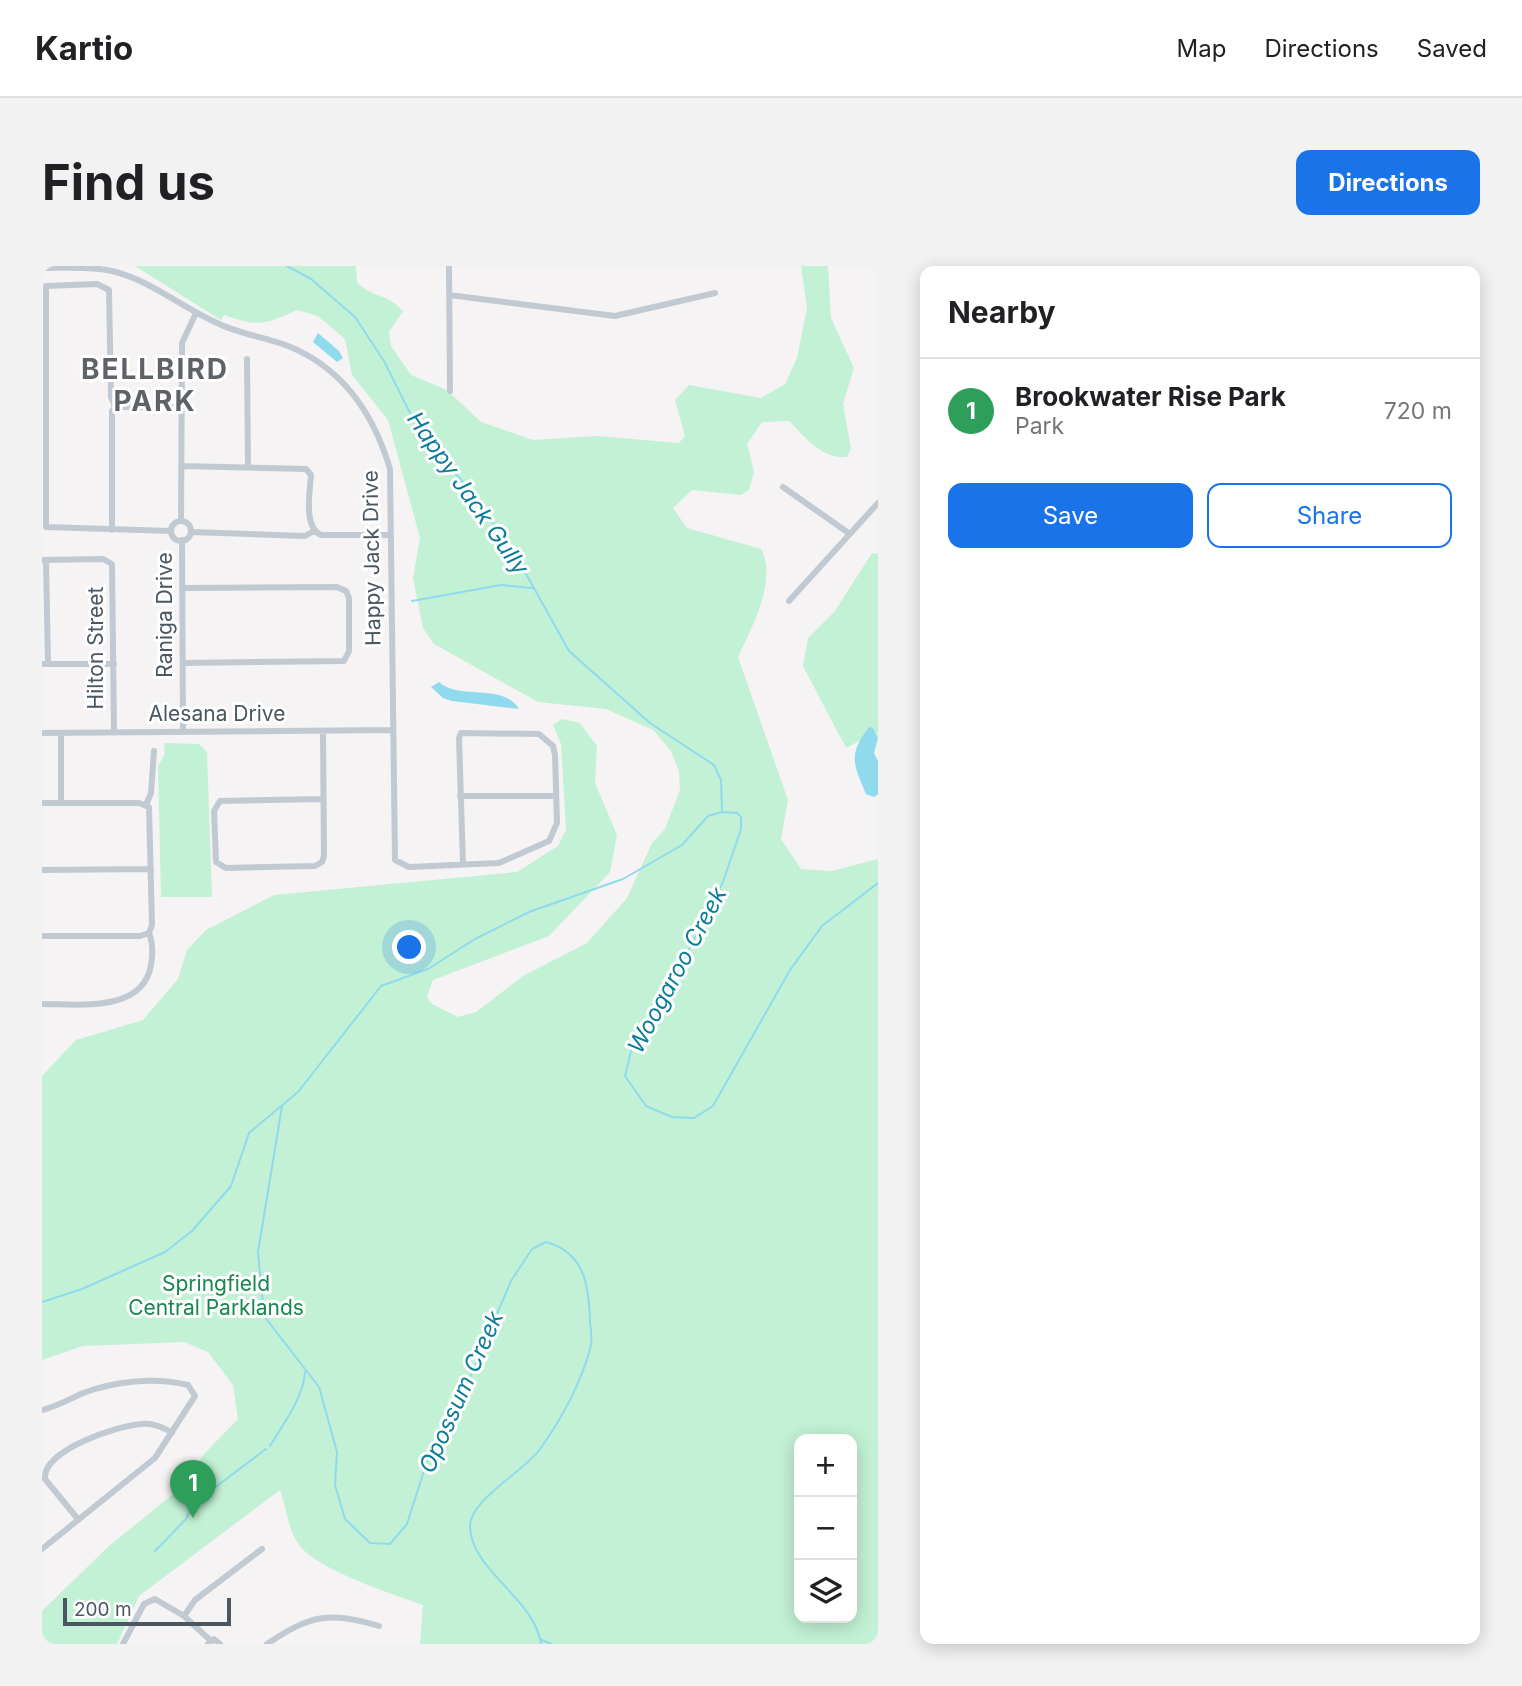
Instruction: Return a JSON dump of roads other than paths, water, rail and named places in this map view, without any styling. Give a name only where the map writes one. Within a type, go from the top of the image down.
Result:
[{"type":"street","points":[[449,266],[450,391]]},
{"type":"street","name":"Happy Jack Drive","points":[[42,268],[88,267],[135,278],[226,327],[305,354],[345,384],[369,415],[384,448],[390,470],[392,852],[398,864],[420,867],[463,864]]},
{"type":"street","points":[[115,407],[111,397],[108,290],[97,284],[44,285],[44,528],[171,531]]},
{"type":"street","points":[[449,295],[615,316],[715,293]]},
{"type":"street","points":[[181,521],[183,343],[196,313]]},
{"type":"street","points":[[247,359],[248,467]]},
{"type":"street","points":[[115,407],[181,407]]},
{"type":"street","points":[[112,530],[112,411],[115,407]]},
{"type":"street","points":[[182,466],[309,470],[310,523],[314,531],[321,535],[390,535]]},
{"type":"street","points":[[783,487],[850,534]]},
{"type":"street","points":[[789,601],[878,502]]},
{"type":"street","points":[[171,531],[175,523],[181,521],[190,526],[191,532]]},
{"type":"street","points":[[171,531],[176,539],[182,540],[191,532],[304,536],[314,531]]},
{"type":"street","name":"Raniga Drive","points":[[182,540],[183,732]]},
{"type":"street","name":"Hilton Street","points":[[44,560],[103,559],[112,564],[114,732]]},
{"type":"street","points":[[44,560],[45,664],[114,664]]},
{"type":"street","points":[[182,588],[340,587],[348,594],[349,611],[349,651],[344,661],[183,663]]},
{"type":"street","name":"Alesana Drive","points":[[42,733],[392,730]]},
{"type":"street","points":[[323,731],[324,856],[319,865],[226,868],[216,862],[215,811],[220,801],[323,799]]},
{"type":"street","points":[[466,731],[529,732],[546,738],[555,755],[556,796],[557,823],[549,841],[499,863],[463,864],[459,738],[466,731]]},
{"type":"street","points":[[61,733],[61,803]]},
{"type":"street","points":[[146,805],[151,793],[154,751]]},
{"type":"street","points":[[460,796],[556,796]]},
{"type":"street","points":[[42,803],[146,805],[151,811],[152,925],[149,933],[152,940],[150,972],[143,985],[132,995],[106,1002],[42,1004]]},
{"type":"street","points":[[42,870],[151,869]]},
{"type":"street","points":[[42,936],[141,936],[149,933]]},
{"type":"street","points":[[42,1410],[98,1388],[127,1382],[188,1385],[194,1390],[193,1404],[155,1458],[77,1518],[42,1549]]},
{"type":"street","points":[[77,1518],[45,1479],[47,1465],[80,1441],[113,1428],[142,1423],[163,1427],[172,1433]]},
{"type":"street","points":[[184,1616],[195,1600],[262,1549]]},
{"type":"street","points":[[123,1644],[144,1604],[150,1599],[161,1601],[184,1616],[209,1642],[216,1639],[220,1644]]},
{"type":"street","points":[[267,1644],[294,1626],[318,1617],[352,1618],[379,1626]]},
{"type":"water","points":[[318,333],[339,351],[343,358],[337,362],[313,342]]},
{"type":"water","points":[[439,682],[448,688],[502,696],[512,701],[519,709],[443,698],[431,687]]},
{"type":"water","points":[[869,727],[873,728],[878,738],[874,753],[878,761],[878,794],[874,797],[866,794],[855,759],[858,745]]},
{"type":"waterway","name":"Happy Jack Gully","points":[[287,266],[311,279],[355,317],[384,361],[421,435],[469,489],[516,556],[569,651],[650,723],[714,765],[721,780],[722,812]]},
{"type":"waterway","points":[[412,601],[501,585],[532,588]]},
{"type":"waterway","name":"Woogaroo Creek","points":[[42,1302],[82,1289],[165,1252],[192,1231],[231,1186],[249,1133],[298,1092],[381,986],[428,969],[475,939],[529,912],[623,879],[682,845],[708,816],[722,812],[737,813],[741,817],[741,829],[723,882],[668,991],[632,1047],[625,1076],[646,1106],[672,1117],[694,1118],[713,1106],[790,970],[822,926],[878,883]]},
{"type":"waterway","name":"Opossum Creek","points":[[282,1106],[258,1252],[264,1316],[319,1387],[337,1452],[335,1485],[345,1519],[370,1543],[390,1544],[407,1524],[430,1452],[459,1403],[511,1281],[532,1249],[546,1242],[559,1247],[577,1262],[582,1272],[588,1295],[592,1336],[576,1388],[540,1449],[478,1507],[470,1527],[473,1543],[481,1557],[528,1613],[541,1644]]},
{"type":"waterway","points":[[270,1446],[301,1392],[305,1372]]},
{"type":"waterway","points":[[155,1551],[186,1519],[193,1504],[266,1449]]},
{"type":"waterway","points":[[540,1639],[551,1644]]},
{"type":"place","name":"Brookwater Rise Park","points":[[193,1518]]},
{"type":"district","name":"BELLBIRD PARK","points":[[155,385]]},
{"type":"park label","name":"Springfield Central Parklands","points":[[216,1296]]}]
